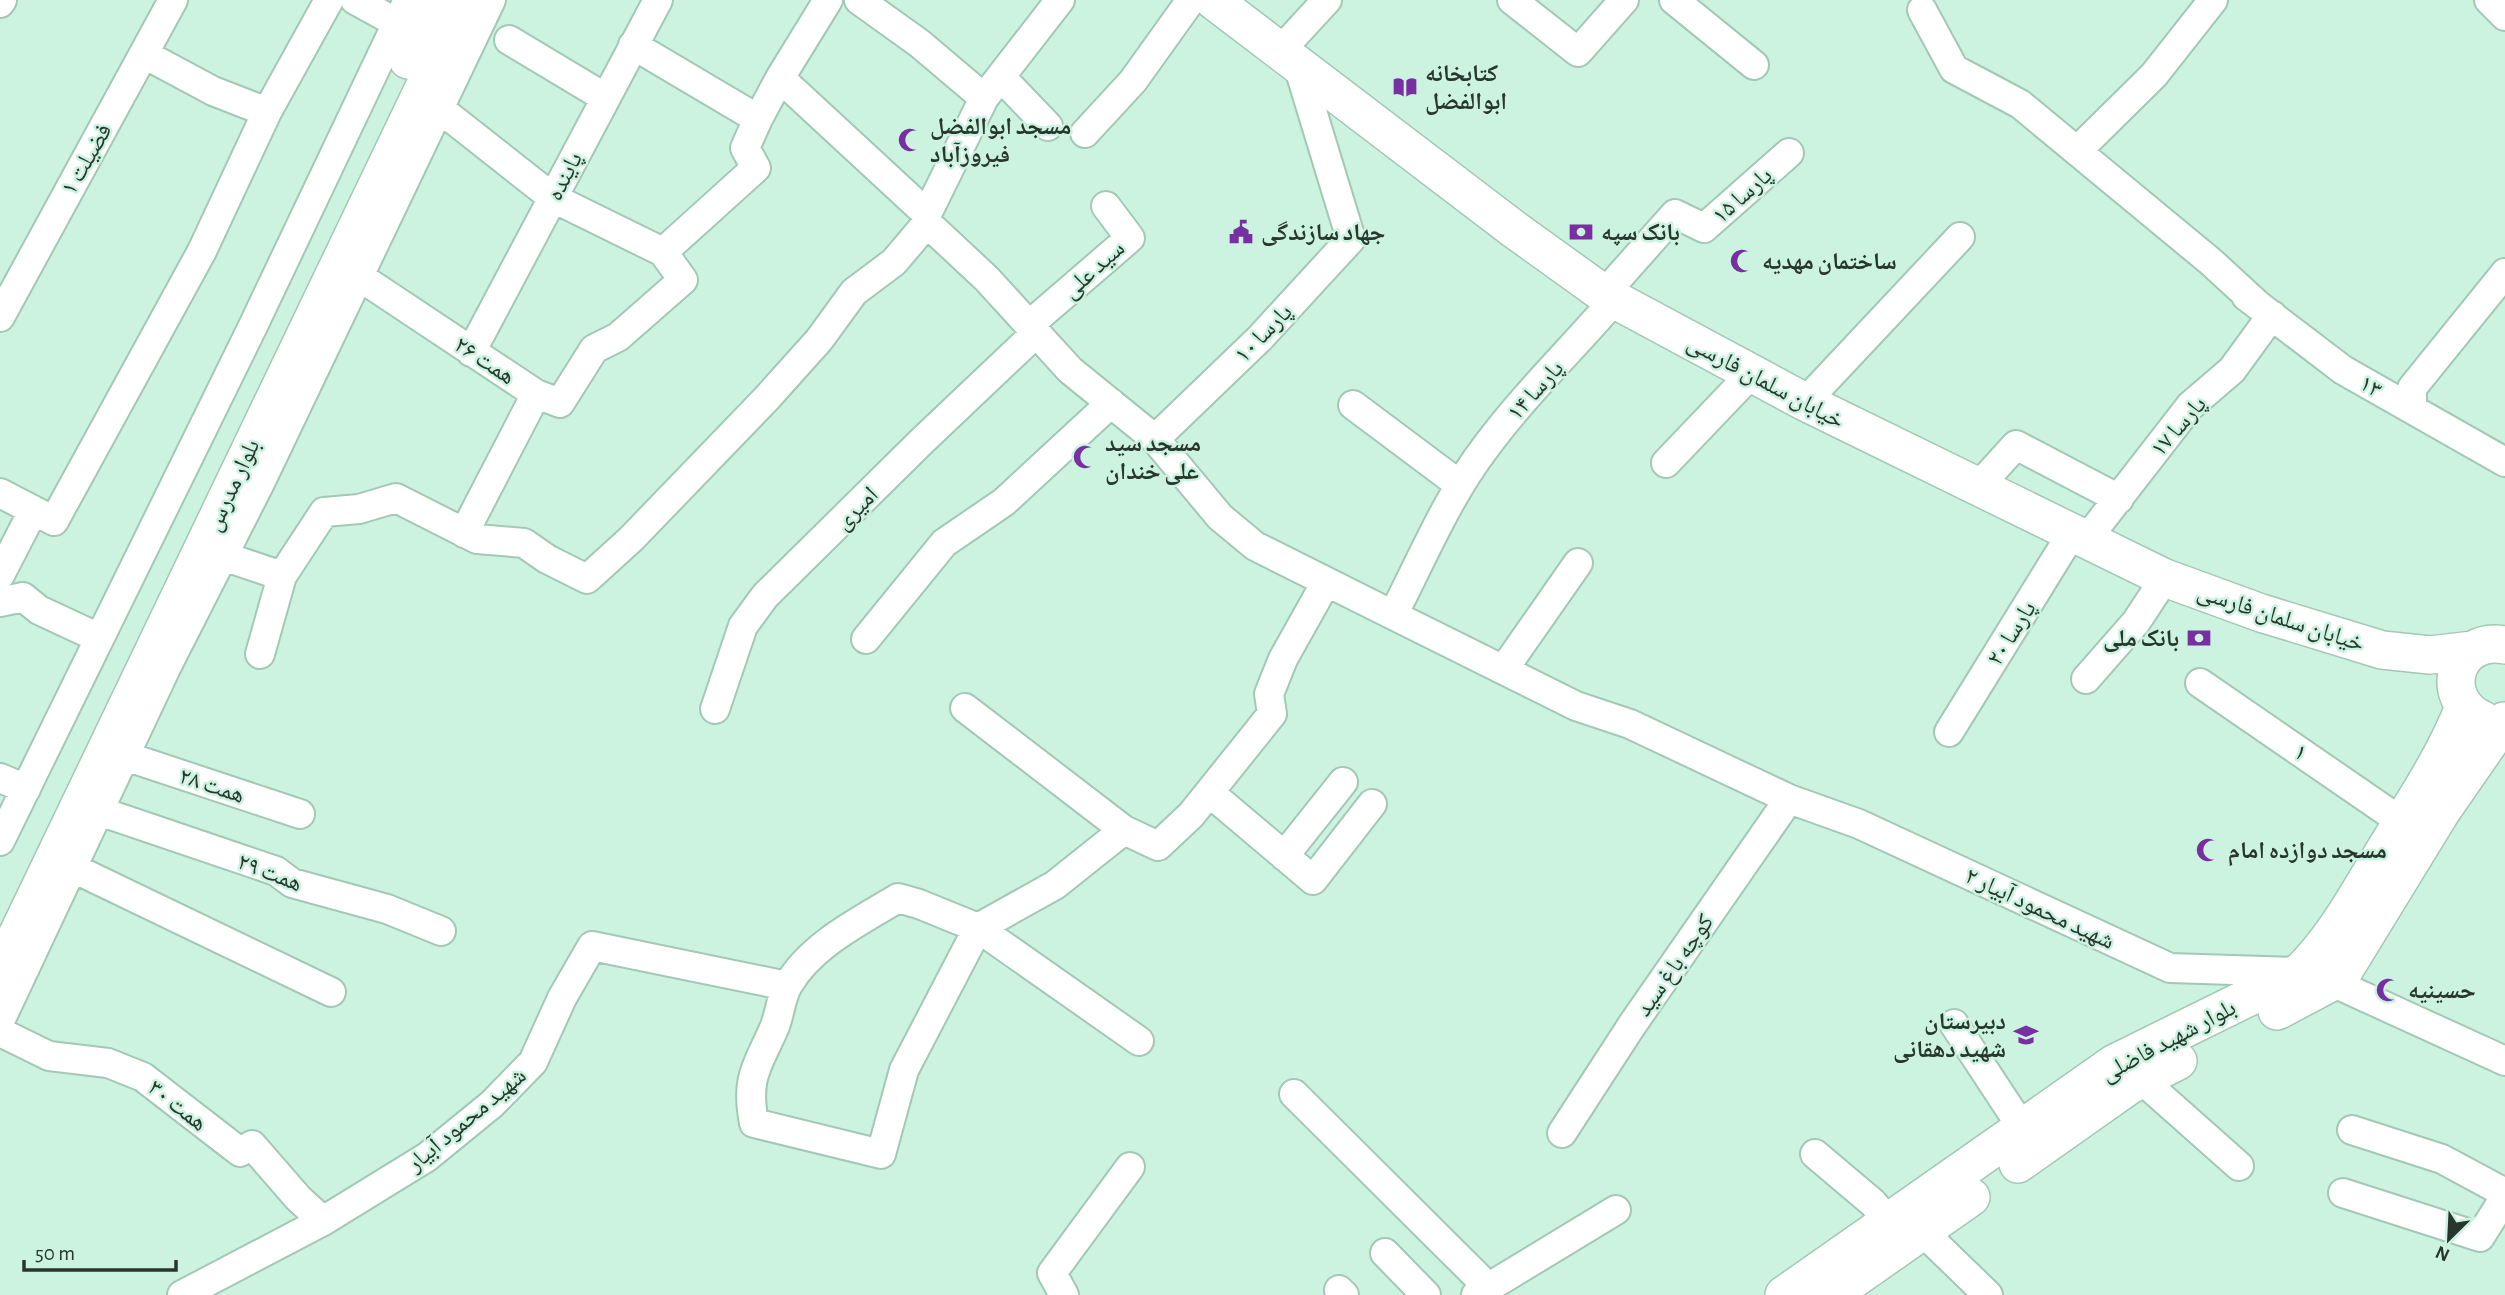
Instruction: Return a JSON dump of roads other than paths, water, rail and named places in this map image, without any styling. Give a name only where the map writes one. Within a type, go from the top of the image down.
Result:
[{"type":"main road","name":"بلوار مدرس","points":[[0,919],[435,0]]},
{"type":"main road","name":"بلوار مدرس","points":[[0,971],[466,0]]},
{"type":"main road","name":"خیابان سلمان فارسی","points":[[1232,5],[1289,58],[1610,297],[1805,402],[2165,578],[2261,613],[2382,650],[2430,655],[2492,642]]},
{"type":"main road","name":"بلوار شهید فاضلی","points":[[2316,977],[2321,951],[2446,750],[2460,701],[2457,670],[2492,642]]},
{"type":"main road","name":"خیابان سلمان فارسی","points":[[2382,650],[2460,701],[2482,720],[2504,721]]},
{"type":"main road","name":"بلوار شهید فاضلی","points":[[1831,1295],[1905,1227],[2023,1129],[2115,1063],[2181,1045],[2316,977],[2343,972],[2441,813],[2504,721]]},
{"type":"main road","name":"بلوار شهید فاضلی","points":[[1784,1295],[1905,1227],[2141,1079],[2181,1045]]},
{"type":"street","name":"فضیلت ۱","points":[[0,317],[173,0]]},
{"type":"street","points":[[0,575],[44,516],[202,251],[267,111],[329,0]]},
{"type":"street","points":[[0,842],[253,326],[403,12],[355,0]]},
{"type":"street","points":[[0,1021],[125,756],[360,277],[491,0]]},
{"type":"street","name":"پاینده","points":[[471,352],[604,97],[658,0]]},
{"type":"street","points":[[439,110],[553,198],[663,252],[757,168],[745,148],[780,78],[828,0]]},
{"type":"street","points":[[859,0],[919,43],[993,87],[1048,126]]},
{"type":"street","points":[[260,654],[282,576],[324,512],[359,509],[396,498],[477,540],[524,544],[587,579],[631,539],[767,398],[819,340],[854,292],[894,261],[927,218],[993,87],[1060,0]]},
{"type":"street","points":[[1085,133],[1133,81],[1191,0]]},
{"type":"street","points":[[1289,58],[1326,0]]},
{"type":"street","points":[[1512,0],[1578,52],[1624,0]]},
{"type":"street","points":[[1674,0],[1754,65]]},
{"type":"street","points":[[2078,150],[2154,75],[2213,0]]},
{"type":"street","points":[[2489,0],[2505,16]]},
{"type":"street","name":"۱۳","points":[[1922,10],[1954,69],[2020,104],[2078,150],[2259,306],[2343,370],[2505,462]]},
{"type":"street","points":[[509,40],[604,97]]},
{"type":"street","points":[[633,45],[758,119]]},
{"type":"street","points":[[144,54],[213,90],[267,111]]},
{"type":"street","name":"پارسا ۱۰","points":[[1155,439],[1259,338],[1350,239],[1289,58]]},
{"type":"street","points":[[780,78],[927,218],[1070,370],[1155,439]]},
{"type":"street","name":"پارسا ۱۵","points":[[1610,297],[1675,214],[1704,228],[1789,153]]},
{"type":"street","name":"سید علی","points":[[1033,329],[1130,238],[1106,206]]},
{"type":"street","points":[[1805,402],[1960,237]]},
{"type":"street","name":"همت ۲۶","points":[[360,277],[536,394],[560,403],[594,349],[618,337],[682,280],[663,252]]},
{"type":"street","points":[[2412,409],[2412,388],[2505,273]]},
{"type":"street","name":"پارسا ۱۴","points":[[1393,615],[1460,485],[1520,403],[1610,297]]},
{"type":"street","name":"پارسا ۱۷","points":[[2079,536],[2119,499],[2190,406],[2232,370],[2259,306]]},
{"type":"street","name":"امیری","points":[[715,709],[743,626],[765,596],[1033,329]]},
{"type":"street","points":[[1666,463],[1751,374]]},
{"type":"street","points":[[464,533],[536,394]]},
{"type":"street","points":[[866,639],[944,543],[1004,502],[1111,402]]},
{"type":"street","points":[[1353,405],[1460,485]]},
{"type":"street","name":"شهید محمود آبیار ۲","points":[[1155,439],[1220,517],[1255,546],[1325,584],[1576,706],[1676,744],[1789,799],[1859,824],[2170,968],[2316,977]]},
{"type":"street","points":[[1977,488],[2016,445],[2119,499]]},
{"type":"street","points":[[0,493],[44,516]]},
{"type":"street","name":"پارسا ۲۰","points":[[1949,732],[2079,536]]},
{"type":"street","points":[[223,556],[282,576]]},
{"type":"street","points":[[1504,669],[1578,563]]},
{"type":"street","points":[[2085,679],[2136,622],[2165,578]]},
{"type":"street","points":[[965,708],[1124,830],[1158,846],[1210,793],[1272,715],[1269,694],[1283,659],[1325,584]]},
{"type":"street","points":[[0,602],[23,597],[39,610],[99,638]]},
{"type":"street","name":"۱","points":[[2200,683],[2402,821]]},
{"type":"street","name":"همت ۲۸","points":[[125,756],[300,814]]},
{"type":"street","points":[[0,778],[26,789]]},
{"type":"street","points":[[1284,856],[1343,782]]},
{"type":"street","points":[[1210,793],[1313,880],[1372,804]]},
{"type":"street","name":"کوچه باغ سید","points":[[1562,1133],[1632,1025],[1789,799]]},
{"type":"street","name":"همت ۲۹","points":[[99,811],[276,871],[292,883],[387,909],[441,931]]},
{"type":"street","points":[[1124,830],[1055,885],[978,928],[904,1070],[881,1154],[754,1123],[749,1097],[755,1072],[775,1025],[787,986],[798,971],[838,934],[898,898],[978,928],[1139,1041]]},
{"type":"street","points":[[73,868],[331,992]]},
{"type":"street","name":"شهید محمود آبیار","points":[[182,1295],[323,1221],[427,1157],[492,1104],[533,1062],[562,998],[592,946],[787,986]]},
{"type":"street","points":[[2316,977],[2505,1061]]},
{"type":"street","points":[[1954,1024],[2023,1129]]},
{"type":"street","name":"همت ۳۰","points":[[0,1032],[49,1056],[108,1063],[143,1077],[240,1152],[252,1144],[298,1198],[323,1221]]},
{"type":"street","points":[[2141,1079],[2239,1166]]},
{"type":"street","points":[[1294,1094],[1483,1291],[1616,1210]]},
{"type":"street","points":[[2343,1193],[2480,1237],[2505,1195],[2442,1159],[2352,1129]]},
{"type":"street","points":[[1815,1154],[1988,1295]]},
{"type":"street","points":[[1064,1295],[1052,1273],[1130,1167]]},
{"type":"street","points":[[1385,1253],[1426,1295]]},
{"type":"place","name":"کتابخانه ابوالفضل","points":[[1405,87]]},
{"type":"place","name":"مسجد ابوالفضل فیروزآباد","points":[[910,140]]},
{"type":"place","name":"جهاد سازندگی","points":[[1241,232]]},
{"type":"place","name":"بانک سپه","points":[[1581,232]]},
{"type":"place","name":"ساختمان مهدیه","points":[[1742,261]]},
{"type":"place","name":"مسجد سید علی خندان","points":[[1085,457]]},
{"type":"place","name":"بانک ملی","points":[[2199,638]]},
{"type":"place","name":"مسجد دوازده امام","points":[[2208,850]]},
{"type":"place","name":"حسینیه","points":[[2388,990]]},
{"type":"place","name":"دبیرستان شهید دهقانی","points":[[2026,1035]]}]
